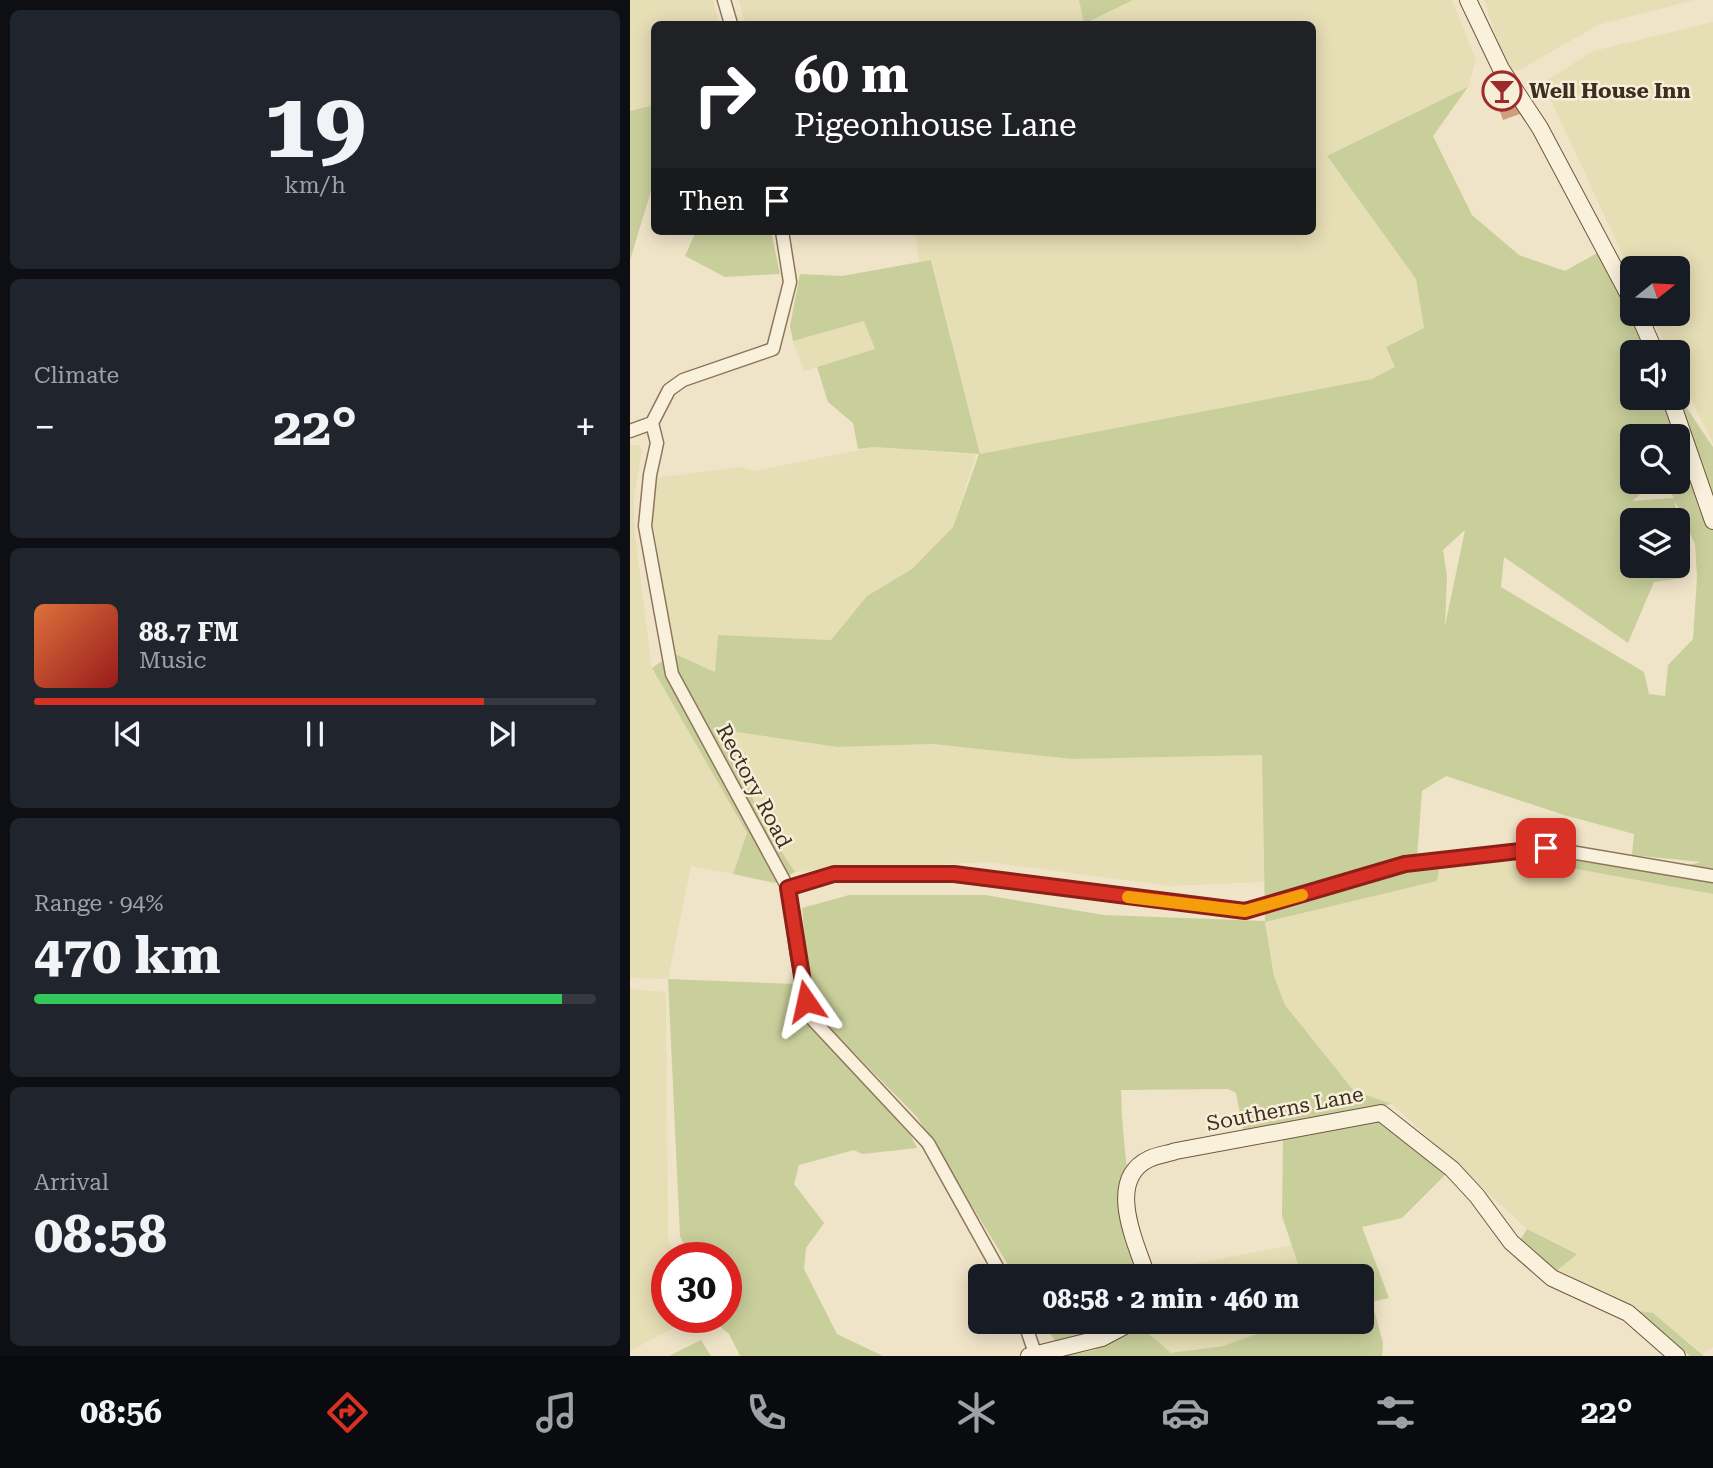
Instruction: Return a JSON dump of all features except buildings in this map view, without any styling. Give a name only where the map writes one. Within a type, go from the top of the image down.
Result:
[{"type":"street","points":[[724,0],[730,21]]},
{"type":"street","points":[[1468,0],[1501,69],[1540,128],[1620,279]]},
{"type":"street","points":[[630,431],[653,423],[669,390],[683,380],[773,349],[790,282],[783,235]]},
{"type":"street","points":[[1675,410],[1713,521]]},
{"type":"street","name":"Rectory Road","points":[[653,423],[657,443],[650,475],[645,526],[672,674],[788,888],[799,966],[813,1020],[928,1143],[995,1264]]},
{"type":"street","points":[[788,888],[834,874],[954,874],[1245,911],[1405,864],[1546,848],[1713,876]]},
{"type":"street","name":"Southerns Lane","points":[[1143,1264],[1127,1208],[1125,1190],[1136,1169],[1147,1160],[1176,1151],[1381,1113],[1452,1169],[1477,1196],[1511,1242],[1552,1278],[1628,1313],[1677,1356]]},
{"type":"street","points":[[1027,1334],[1033,1356],[1110,1334]]},
{"type":"shaded area","points":[[630,0],[713,0],[718,21],[651,21],[651,106],[630,111]]},
{"type":"shaded area","points":[[739,0],[1079,0],[1084,21],[744,21]]},
{"type":"shaded area","points":[[1133,0],[1452,0],[1476,60],[1468,87],[1327,157],[1416,279],[1424,328],[1386,347],[1395,367],[1372,379],[980,454],[932,260],[919,262],[916,235],[1316,235],[1316,21],[1091,21]]},
{"type":"shaded area","points":[[1484,0],[1694,0],[1598,25],[1519,70],[1507,69]]},
{"type":"shaded area","points":[[1713,22],[1713,444],[1690,397],[1690,340],[1663,340],[1656,326],[1690,326],[1690,256],[1623,256],[1543,83],[1593,51]]},
{"type":"shaded area","points":[[865,321],[875,349],[804,371],[793,341]]},
{"type":"shaded area","points":[[630,445],[639,445],[642,451],[634,499],[635,535],[652,668],[747,833],[733,874],[691,866],[668,979],[630,978]]},
{"type":"shaded area","points":[[874,447],[976,455],[953,527],[912,569],[867,596],[831,640],[718,635],[716,672],[673,653],[650,502],[655,478],[741,467],[754,471]]},
{"type":"shaded area","points":[[730,731],[837,747],[933,744],[1072,759],[1262,755],[1264,882],[1170,886],[987,862],[795,872],[760,819]]},
{"type":"shaded area","points":[[1554,857],[1556,865],[1713,894],[1713,1347],[1703,1354],[1653,1313],[1637,1311],[1554,1273],[1577,1253],[1527,1229],[1392,1104],[1354,1091],[1285,1005],[1274,976],[1265,921],[1437,881],[1439,868]]},
{"type":"shaded area","points":[[630,989],[666,992],[669,1242],[651,1242],[651,1333],[664,1333],[630,1351]]},
{"type":"shaded area","points":[[1292,1245],[1298,1264],[1193,1264]]},
{"type":"shaded area","points":[[1150,1334],[1257,1334],[1223,1346],[1171,1354]]},
{"type":"green space","points":[[1079,0],[1133,0],[1090,21],[1083,21]]},
{"type":"green space","points":[[1468,87],[1433,136],[1472,215],[1519,255],[1565,271],[1599,252],[1620,293],[1620,326],[1637,326],[1644,340],[1620,340],[1620,410],[1688,410],[1713,447],[1713,894],[1555,865],[1554,857],[1657,873],[1701,862],[1632,855],[1634,834],[1564,815],[1446,776],[1422,791],[1417,857],[1439,868],[1437,881],[1265,922],[1274,976],[1285,1005],[1354,1091],[1392,1104],[1243,1130],[1236,1093],[1228,1089],[1121,1090],[1139,1264],[1008,1264],[917,1117],[819,1017],[807,967],[802,908],[849,895],[985,895],[1104,915],[1265,921],[1262,755],[1072,759],[933,744],[837,747],[730,731],[760,819],[795,872],[775,883],[733,874],[747,833],[652,668],[673,653],[715,672],[718,635],[831,640],[867,596],[912,569],[953,527],[979,454],[874,447],[858,449],[853,423],[828,402],[817,367],[875,349],[864,321],[793,341],[790,326],[800,274],[842,276],[931,260],[980,454],[1372,379],[1395,367],[1386,347],[1424,328],[1416,279],[1327,156]],"holes":[[[1675,501],[1678,508],[1690,508],[1690,533],[1695,544],[1697,577],[1693,639],[1668,665],[1665,696],[1649,694],[1644,672],[1501,587],[1504,557],[1628,643],[1654,582],[1684,578],[1620,578],[1620,508],[1676,508]],[[1465,530],[1445,626],[1447,576],[1443,550]]]},
{"type":"green space","points":[[651,106],[651,191],[630,260],[630,111]]},
{"type":"green space","points":[[694,235],[772,235],[780,274],[725,277],[685,256]]},
{"type":"green space","points":[[668,979],[797,984],[806,1020],[911,1136],[917,1148],[862,1154],[854,1150],[799,1165],[794,1184],[824,1223],[806,1248],[804,1269],[837,1334],[883,1356],[740,1356],[728,1333],[742,1333],[742,1242],[683,1242],[680,1236]]},
{"type":"green space","points":[[1379,1119],[1449,1171],[1402,1218],[1362,1227],[1389,1298],[1374,1302],[1374,1264],[1298,1264],[1282,1216],[1283,1139]]},
{"type":"green space","points":[[1527,1229],[1577,1254],[1554,1273],[1519,1242]]},
{"type":"green space","points":[[1374,1309],[1383,1343],[1382,1356],[1063,1356],[1094,1350],[1125,1334],[1149,1334],[1171,1353],[1223,1346],[1257,1334],[1374,1334]]},
{"type":"green space","points":[[1637,1311],[1653,1313],[1704,1356],[1690,1356]]},
{"type":"green space","points":[[1051,1334],[1086,1334],[1058,1346]]},
{"type":"green space","points":[[701,1340],[711,1356],[669,1356]]},
{"type":"slow traffic","points":[[1128,897],[1245,911],[1302,895]]},
{"type":"place","name":"Well House Inn","points":[[1502,91]]},
{"type":"route","points":[[806,1001],[788,888],[834,874],[954,874],[1245,911],[1405,864],[1546,848]]}]
